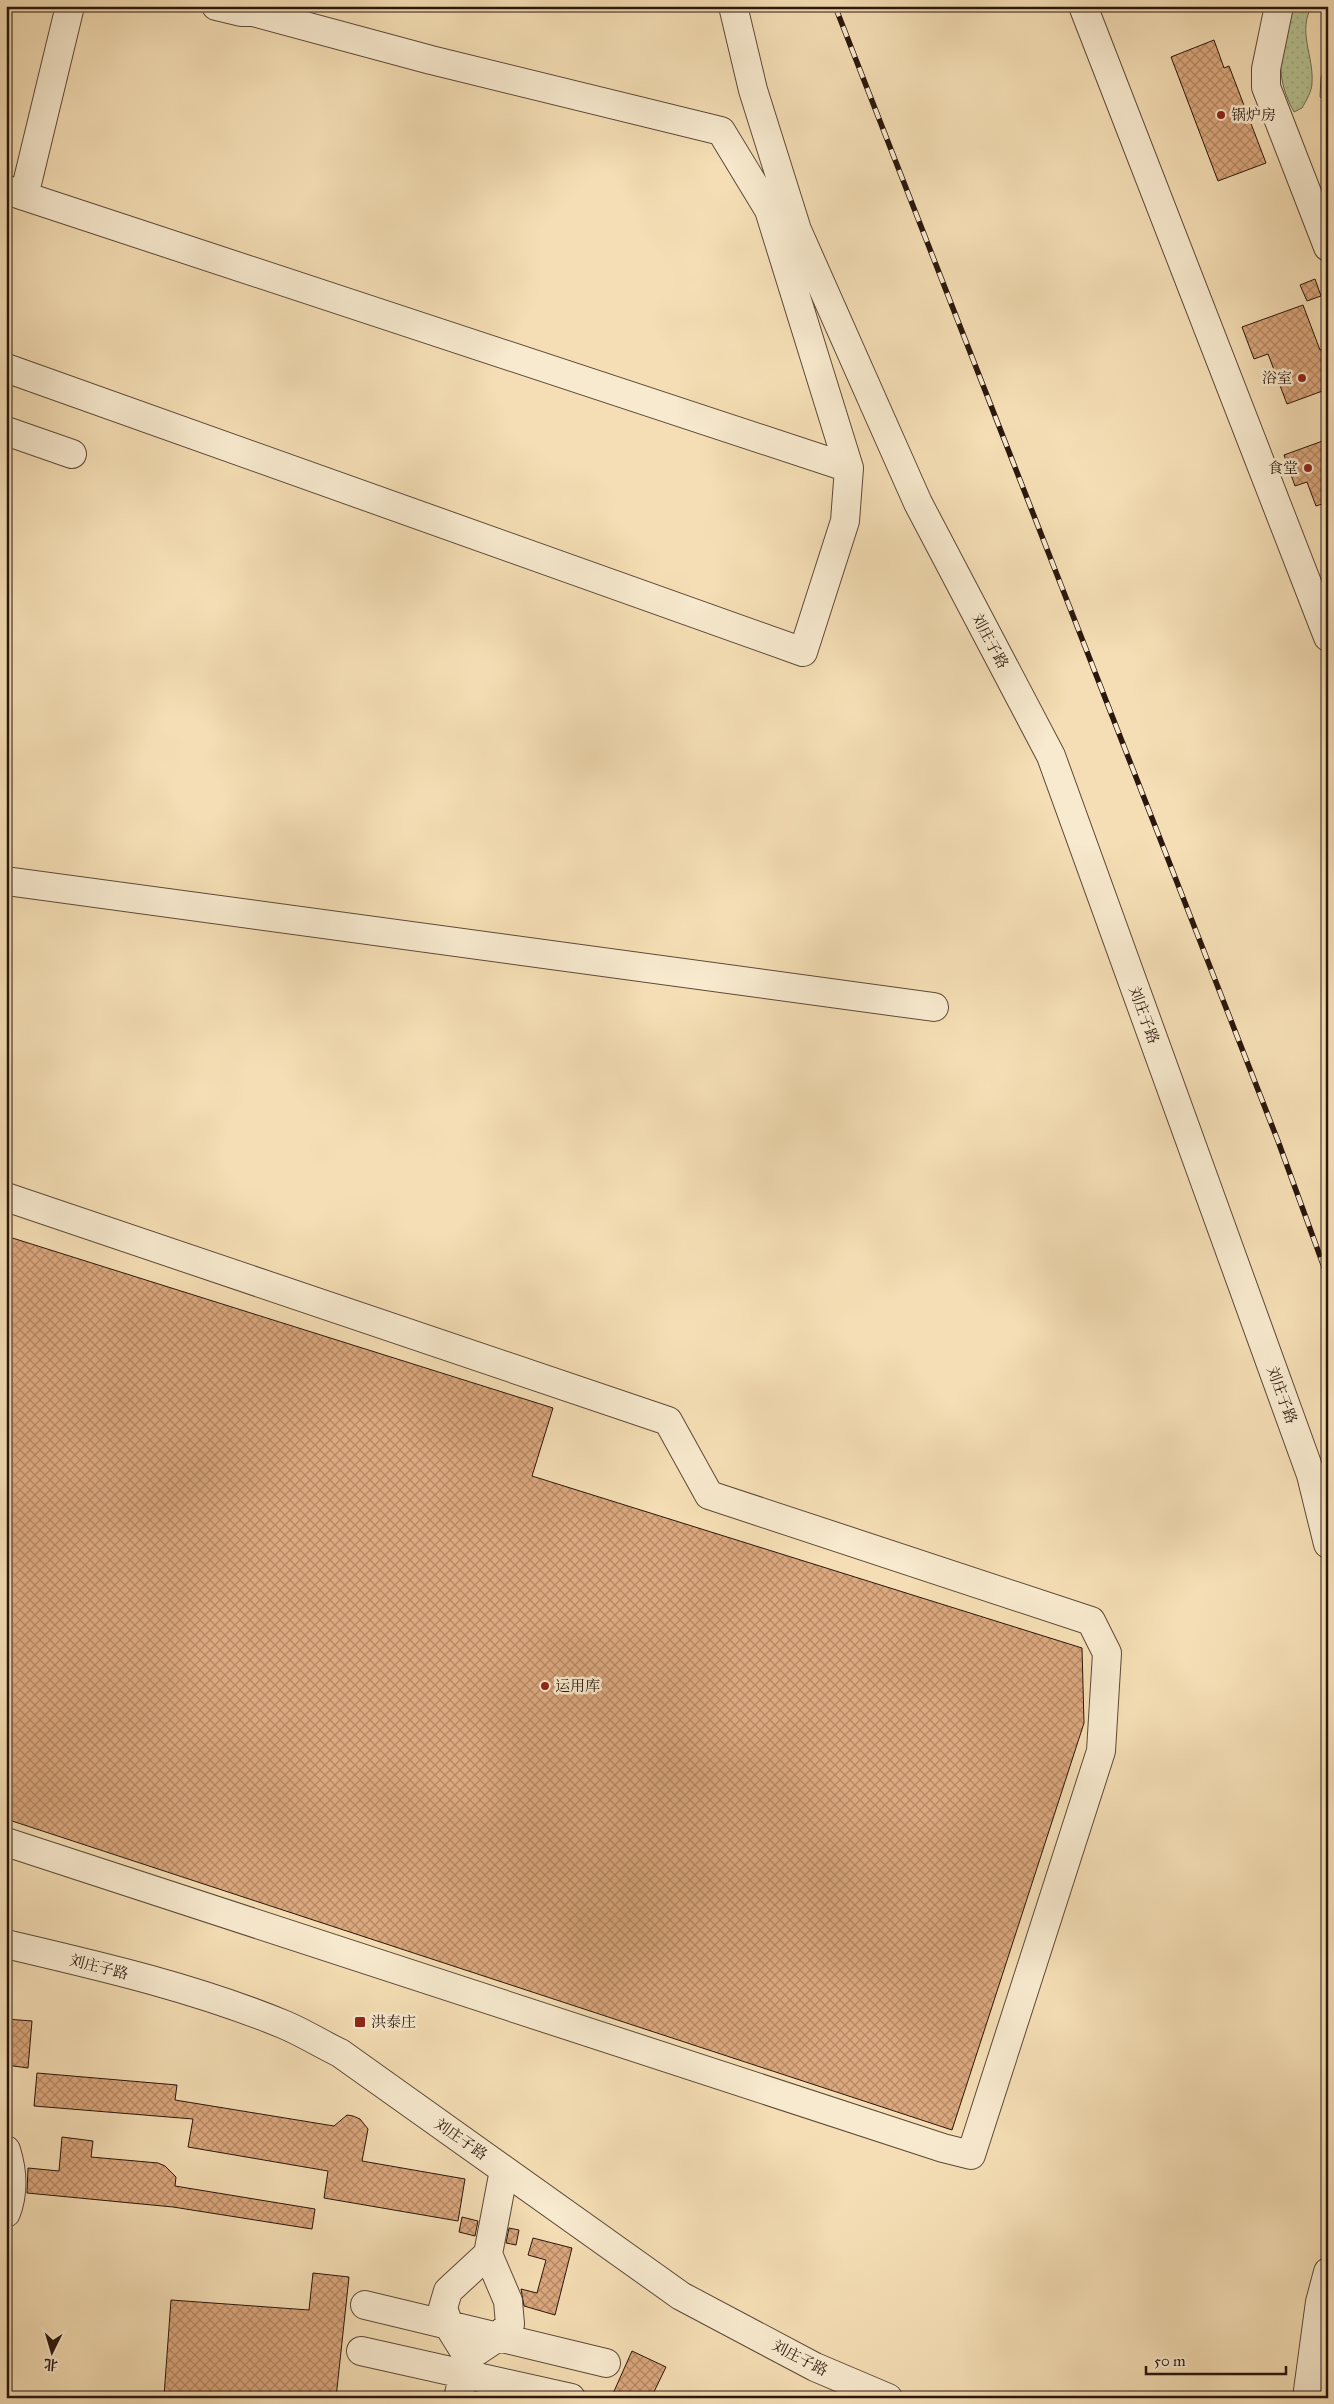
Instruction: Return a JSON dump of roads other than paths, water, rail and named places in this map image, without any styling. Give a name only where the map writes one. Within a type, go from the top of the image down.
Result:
[{"type":"street","points":[[70,6],[15,193],[849,468]]},
{"type":"street","points":[[6,368],[803,652],[845,521],[849,468],[769,210],[721,131],[431,60],[253,12],[241,12],[216,6]]},
{"type":"street","name":"刘庄子路","points":[[733,6],[753,90],[797,230],[918,503],[1051,756],[1311,1475],[1328,1544]]},
{"type":"street","points":[[1083,6],[1328,637]]},
{"type":"street","points":[[1279,6],[1266,69],[1266,87],[1328,247]]},
{"type":"street","points":[[6,431],[72,454]]},
{"type":"street","points":[[6,881],[934,1007]]},
{"type":"street","points":[[6,1197],[668,1421],[709,1495],[1091,1621],[1107,1652],[1101,1751],[970,2155],[943,2148],[6,1842]]},
{"type":"street","name":"刘庄子路","points":[[6,1944],[119,1971],[237,2006],[287,2026],[340,2053],[681,2296],[814,2367],[888,2398]]},
{"type":"street","points":[[6,2150],[13,2173],[10,2204],[6,2214]]},
{"type":"street","points":[[463,2376],[510,2324],[508,2301],[488,2254],[504,2170]]},
{"type":"street","points":[[463,2376],[449,2325],[442,2308],[448,2291],[488,2254]]},
{"type":"street","points":[[1307,2398],[1320,2302],[1328,2272]]},
{"type":"street","points":[[365,2305],[606,2363]]},
{"type":"street","points":[[361,2351],[463,2376],[571,2398]]},
{"type":"railway","points":[[835,6],[1278,1141],[1328,1278]]},
{"type":"place","name":"锅炉房","points":[[1221,115]]},
{"type":"place","name":"浴室","points":[[1302,378]]},
{"type":"place","name":"食堂","points":[[1308,468]]},
{"type":"place","name":"运用库","points":[[545,1686]]},
{"type":"place","name":"洪泰庄","points":[[360,2022]]}]
